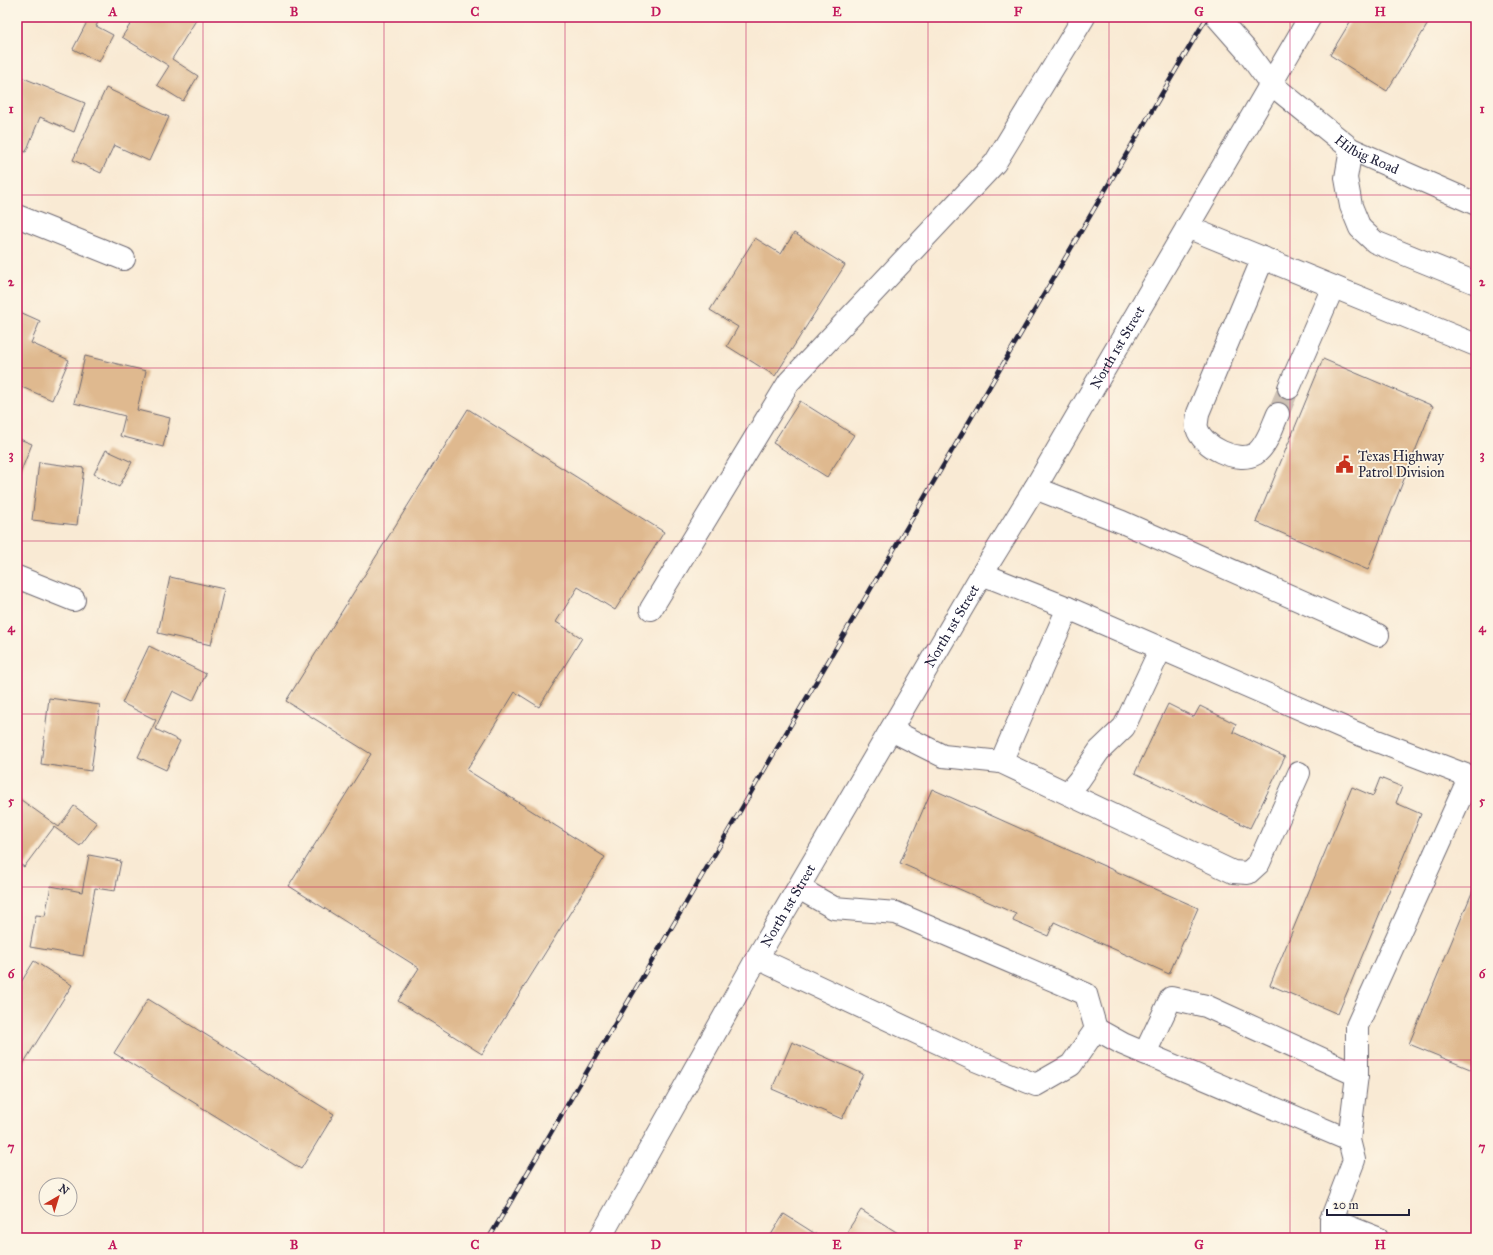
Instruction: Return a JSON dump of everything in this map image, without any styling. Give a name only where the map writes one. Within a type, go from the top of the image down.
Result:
[{"type":"street","points":[[651,609],[789,382],[995,163],[1084,17]]},
{"type":"street","name":"Hilbig Road","points":[[1217,17],[1246,50],[1270,84],[1351,149],[1476,204]]},
{"type":"street","name":"North 1st Street","points":[[600,1238],[757,958],[982,574],[1035,488],[1310,17]]},
{"type":"street","points":[[1351,149],[1346,178],[1351,206],[1360,228],[1375,242],[1476,283]]},
{"type":"street","points":[[17,216],[124,259]]},
{"type":"street","points":[[1187,227],[1476,345]]},
{"type":"street","points":[[1263,258],[1198,413],[1198,429],[1206,443],[1221,453],[1239,457],[1254,454],[1265,442],[1278,414]]},
{"type":"street","points":[[1289,388],[1334,287]]},
{"type":"street","points":[[1035,488],[1122,522],[1378,635]]},
{"type":"street","points":[[982,574],[1068,608],[1356,733],[1473,778],[1357,1026],[1357,1075],[1349,1140],[1354,1160],[1331,1229],[1377,1238]]},
{"type":"street","points":[[17,577],[74,600]]},
{"type":"street","points":[[1001,762],[1068,608]]},
{"type":"street","points":[[1068,793],[1099,751],[1124,727],[1161,648]]},
{"type":"street","points":[[891,730],[943,756],[1001,762],[1233,872],[1248,873],[1259,863],[1299,773]]},
{"type":"street","points":[[799,888],[834,908],[896,912],[1086,994],[1096,1029],[1123,1044],[1349,1140]]},
{"type":"street","points":[[757,958],[976,1060],[1036,1085],[1071,1065],[1096,1029]]},
{"type":"street","points":[[1145,1053],[1171,998],[1206,1006],[1357,1075]]},
{"type":"building","points":[[83,17],[101,17],[96,26],[113,35],[99,62],[73,49],[88,20]]},
{"type":"building","points":[[135,17],[198,17],[172,59],[198,76],[183,101],[157,85],[169,66],[122,37]]},
{"type":"building","points":[[1353,17],[1432,17],[1387,91],[1330,55]]},
{"type":"building","points":[[21,77],[85,103],[74,132],[40,117],[26,152],[17,148],[17,86]]},
{"type":"building","points":[[106,88],[169,117],[149,161],[114,145],[101,173],[73,160]]},
{"type":"building","points":[[794,233],[845,265],[775,376],[727,346],[738,327],[710,310],[755,238],[781,254]]},
{"type":"building","points":[[20,312],[40,321],[31,343],[69,360],[52,400],[17,385],[17,318]]},
{"type":"building","points":[[85,356],[146,371],[137,410],[170,418],[163,447],[120,436],[125,416],[74,403]]},
{"type":"building","name":"Texas Highway Patrol Division","points":[[1323,359],[1433,406],[1368,570],[1256,522]]},
{"type":"building","points":[[800,401],[854,435],[827,477],[773,443]]},
{"type":"building","points":[[468,409],[664,532],[615,610],[578,587],[556,622],[582,638],[539,707],[515,692],[467,770],[605,857],[482,1054],[398,1001],[419,968],[289,886],[371,754],[286,701]]},
{"type":"building","points":[[17,438],[32,444],[17,481]]},
{"type":"building","points":[[106,450],[132,462],[119,487],[94,474]]},
{"type":"building","points":[[39,462],[84,468],[77,525],[32,520]]},
{"type":"building","points":[[170,577],[224,589],[211,645],[158,633]]},
{"type":"building","points":[[149,646],[206,674],[193,701],[173,691],[155,729],[180,741],[166,770],[138,757],[156,720],[122,703]]},
{"type":"building","points":[[17,686],[22,688],[17,702]]},
{"type":"building","points":[[49,698],[100,705],[91,771],[41,764]]},
{"type":"building","points":[[1168,704],[1194,717],[1200,706],[1236,724],[1233,732],[1285,757],[1250,828],[1135,773]]},
{"type":"building","points":[[1380,778],[1402,787],[1396,803],[1421,814],[1338,1014],[1270,985],[1352,787],[1373,796]]},
{"type":"building","points":[[932,789],[1198,908],[1169,974],[1054,922],[1048,936],[1013,921],[1016,914],[900,863]]},
{"type":"building","points":[[17,797],[59,827],[74,806],[97,823],[80,846],[54,827],[24,867],[17,862]]},
{"type":"building","points":[[89,855],[121,861],[115,891],[95,888],[83,956],[30,947],[36,915],[45,916],[51,886],[82,892]]},
{"type":"building","points":[[1476,883],[1476,1067],[1475,1071],[1409,1044]]},
{"type":"building","points":[[34,961],[72,985],[23,1064],[17,1061],[17,989]]},
{"type":"building","points":[[148,999],[334,1114],[301,1169],[114,1053]]},
{"type":"building","points":[[792,1042],[863,1074],[842,1119],[772,1089]]},
{"type":"building","points":[[861,1210],[906,1238],[843,1238]]},
{"type":"building","points":[[784,1214],[822,1238],[769,1238]]},
{"type":"tunnel","points":[[1278,414],[1289,388]]},
{"type":"railway","points":[[489,1238],[1207,17]]},
{"type":"place","name":"Texas Highway Patrol Division","points":[[1345,464]]}]
